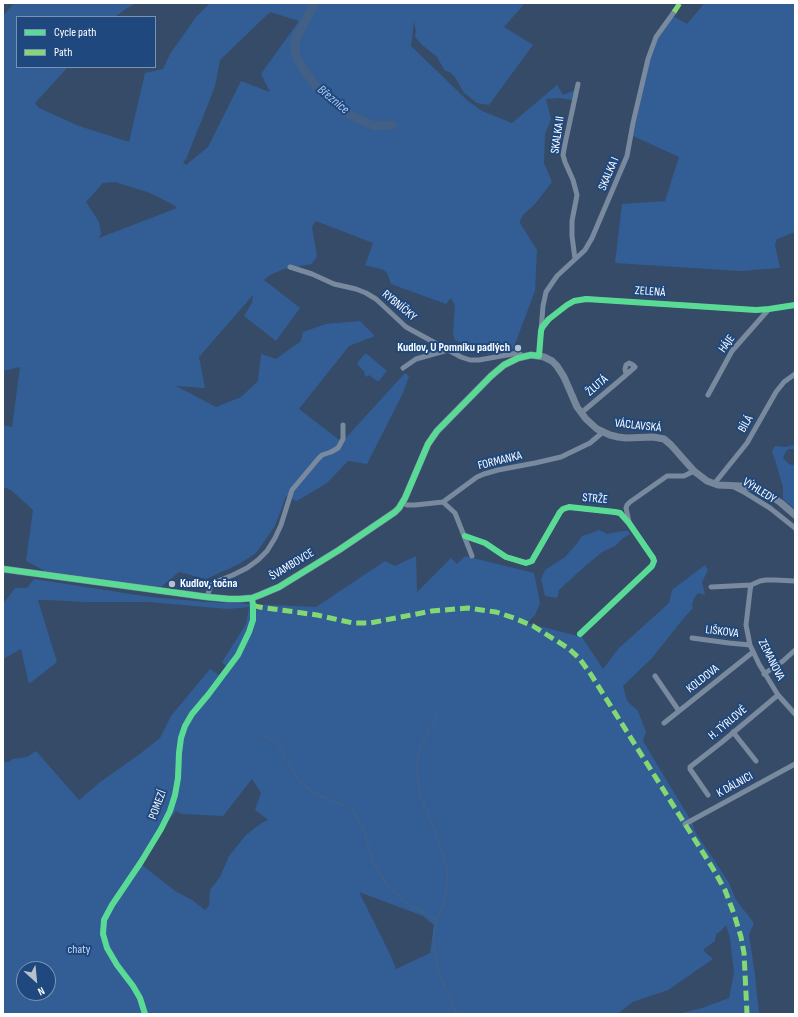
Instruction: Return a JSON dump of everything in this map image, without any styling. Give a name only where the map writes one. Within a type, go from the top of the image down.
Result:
[{"type":"street","name":"SKALKA I","points":[[541,331],[546,292],[557,276],[585,250],[592,238],[628,156],[633,123],[648,58],[656,37],[674,12]]},
{"type":"street","name":"SKALKA II","points":[[575,259],[572,221],[577,195],[574,180],[565,162],[564,155],[578,84]]},
{"type":"street","name":"RYBNÍČKY","points":[[290,267],[312,274],[334,284],[366,293],[376,299],[406,327],[461,357],[470,360],[479,360],[518,352],[523,356]]},
{"type":"street","name":"ZELENÁ","points":[[541,331],[546,322],[566,305],[574,301],[586,299],[756,310],[795,305]]},
{"type":"street","name":"HÁJE","points":[[708,395],[732,351],[769,309]]},
{"type":"street","points":[[523,356],[539,356],[541,331]]},
{"type":"street","points":[[403,368],[416,359],[448,350]]},
{"type":"street","name":"ŠVAMBOVCE","points":[[3,569],[207,597],[229,599],[252,598],[260,595],[279,587],[391,516],[402,503],[428,444],[435,434],[491,376],[504,365],[523,356]]},
{"type":"street","name":"VÁCLAVSKÁ","points":[[539,356],[548,359],[557,366],[564,377],[573,401],[581,413],[591,424],[603,432],[626,438],[653,437],[664,439],[694,471],[714,484],[723,486],[747,486],[764,491],[795,515]]},
{"type":"street","name":"ŽLUTÁ","points":[[581,413],[626,374]]},
{"type":"street","name":"BÍLÁ","points":[[714,484],[747,443],[776,392],[784,382],[795,374]]},
{"type":"street","points":[[207,597],[211,585],[218,580],[247,568],[258,560],[267,550],[281,525],[292,490],[322,455],[338,448],[344,431],[342,425]]},
{"type":"street","name":"FORMANKA","points":[[402,503],[407,505],[415,505],[442,502],[477,477],[498,470],[535,464],[561,457],[590,442],[603,432]]},
{"type":"street","points":[[629,523],[626,508],[630,502],[667,476],[684,476],[694,471]]},
{"type":"street","name":"VÝHLEDY","points":[[732,486],[770,508],[795,528]]},
{"type":"street","points":[[442,502],[455,514],[472,556]]},
{"type":"street","name":"STRŽE","points":[[465,536],[485,543],[506,557],[526,563],[532,561],[560,512],[566,508],[620,513],[629,523],[654,561],[652,566],[580,634]]},
{"type":"street","points":[[711,587],[751,585],[766,580],[795,581]]},
{"type":"street","name":"ZEMANOVA","points":[[751,585],[746,625],[750,645],[764,674],[778,695],[795,714]]},
{"type":"street","name":"POMEZÍ","points":[[144,1014],[140,998],[107,948],[103,934],[104,920],[161,829],[170,811],[175,795],[178,778],[181,738],[185,726],[192,714],[238,655],[253,620],[252,598]]},
{"type":"street","name":"LIŠKOVA","points":[[692,638],[750,645]]},
{"type":"street","points":[[764,674],[783,661],[794,651]]},
{"type":"street","name":"KOLDOVA","points":[[664,723],[753,652]]},
{"type":"street","points":[[654,676],[679,711]]},
{"type":"street","name":"H. TÝRLOVÉ","points":[[708,795],[690,769],[690,766],[722,742],[778,695]]},
{"type":"street","points":[[733,732],[756,761]]},
{"type":"street","name":"K DÁLNICI","points":[[685,824],[795,764]]},
{"type":"green space","points":[[14,3],[136,3],[116,16],[16,16],[16,68],[67,68],[35,103],[39,108],[79,126],[129,142],[145,73],[163,69],[170,54],[196,17],[210,3],[525,3],[504,27],[533,45],[489,105],[477,103],[464,93],[455,77],[450,72],[445,71],[437,57],[416,38],[414,21],[411,46],[468,101],[482,111],[512,123],[557,85],[563,95],[575,90],[573,100],[559,98],[546,99],[551,119],[545,134],[544,163],[552,182],[535,204],[523,215],[520,221],[537,250],[535,291],[513,349],[489,353],[455,340],[453,334],[455,306],[451,298],[446,304],[391,284],[387,273],[384,270],[365,265],[373,243],[316,221],[312,227],[317,256],[312,264],[284,269],[270,275],[264,280],[300,308],[276,341],[244,316],[252,303],[253,295],[199,357],[205,388],[176,386],[216,407],[241,397],[258,381],[261,354],[276,359],[301,341],[303,332],[326,324],[360,321],[375,336],[349,346],[299,409],[342,442],[405,373],[409,376],[403,393],[367,464],[348,461],[327,483],[297,501],[286,496],[275,526],[256,553],[239,564],[206,579],[179,572],[161,587],[45,571],[26,561],[33,510],[11,490],[3,487],[3,425],[12,427],[20,367],[3,371],[3,16]],"holes":[[[270,12],[299,21],[261,74],[270,92],[241,81],[208,147],[186,165],[183,162],[186,159],[215,86],[220,60]],[[115,182],[150,193],[177,208],[99,238],[101,233],[99,222],[86,202],[103,183]]]},
{"type":"green space","points":[[701,3],[795,3],[795,232],[777,239],[775,245],[780,268],[740,271],[615,263],[622,204],[665,201],[679,157],[633,136],[649,61],[658,38],[673,16],[687,24],[703,5]]},
{"type":"green space","points":[[365,354],[367,354],[386,370],[379,381],[369,375],[367,377],[364,374],[365,372],[358,365],[357,363]]},
{"type":"green space","points":[[793,445],[795,447],[795,451],[793,449],[789,449],[786,451],[783,458],[789,464],[795,466],[795,509],[783,499],[783,487],[772,452],[775,446],[786,447]]},
{"type":"green space","points":[[599,530],[607,534],[628,531],[630,534],[623,538],[615,546],[602,552],[584,567],[559,590],[557,598],[545,596],[541,579],[545,570],[565,557],[582,536]]},
{"type":"green space","name":"chaty","points":[[416,556],[417,592],[451,558],[457,564],[465,556],[534,573],[540,603],[535,615],[527,623],[582,637],[603,669],[618,649],[669,603],[672,590],[705,565],[708,570],[702,582],[705,595],[698,593],[694,598],[692,605],[693,608],[652,658],[623,686],[627,701],[638,711],[646,732],[643,741],[693,824],[696,833],[728,881],[736,900],[754,923],[749,935],[759,1014],[678,1014],[702,1008],[729,998],[734,973],[730,938],[726,925],[716,934],[715,941],[703,950],[713,959],[668,990],[633,1002],[617,1014],[3,1014],[3,762],[27,757],[36,751],[79,800],[99,783],[160,738],[171,716],[210,669],[219,675],[226,666],[222,662],[246,624],[249,607],[228,609],[149,602],[38,600],[57,662],[29,684],[21,649],[3,659],[3,604],[15,588],[27,588],[34,579],[150,597],[208,602],[316,607],[385,561],[395,566]],"holes":[[[252,779],[261,793],[255,810],[268,820],[260,824],[246,835],[229,856],[220,877],[210,890],[209,906],[205,910],[192,900],[175,891],[139,861],[176,811],[182,814],[223,816]],[[359,892],[423,916],[434,925],[430,953],[396,969]]]},
{"type":"waterway","name":"Březnice","points":[[315,3],[295,40],[295,50],[298,60],[304,70],[320,91],[350,115],[374,126],[392,125]]},
{"type":"waterway","points":[[437,920],[445,899],[448,871],[438,839],[420,794],[417,769],[418,755],[422,744],[438,714]]},
{"type":"waterway","points":[[262,736],[268,737],[280,747],[296,777],[307,788],[323,797],[344,805],[354,812],[363,827],[373,862],[386,884],[406,903],[437,920],[434,928],[434,946],[438,970],[457,1014]]},
{"type":"marked path","points":[[674,12],[680,3]]},
{"type":"marked path","points":[[253,605],[317,615],[353,623],[370,623],[432,611],[468,608],[496,612],[514,618],[533,626],[568,648],[579,658],[590,673],[725,890],[741,937],[744,953],[747,1014]]},
{"type":"cycle path","points":[[3,569],[207,597],[229,599],[252,598],[279,587],[339,550],[395,512],[405,498],[428,444],[437,431],[491,376],[504,365],[518,358],[531,355],[539,356],[542,327],[549,319],[574,301],[586,299],[756,310],[795,305]]},
{"type":"cycle path","points":[[465,536],[485,543],[506,557],[526,563],[532,561],[563,509],[569,507],[620,513],[629,523],[654,561],[652,566],[580,634]]},
{"type":"cycle path","points":[[145,1014],[140,998],[107,948],[103,934],[104,920],[161,829],[170,811],[175,795],[178,778],[181,738],[185,726],[192,714],[238,655],[253,620],[252,598]]},
{"type":"place","name":"Kudlov, U Pomníku padlých","points":[[518,348]]},
{"type":"place","name":"Kudlov, točna","points":[[172,584]]}]
